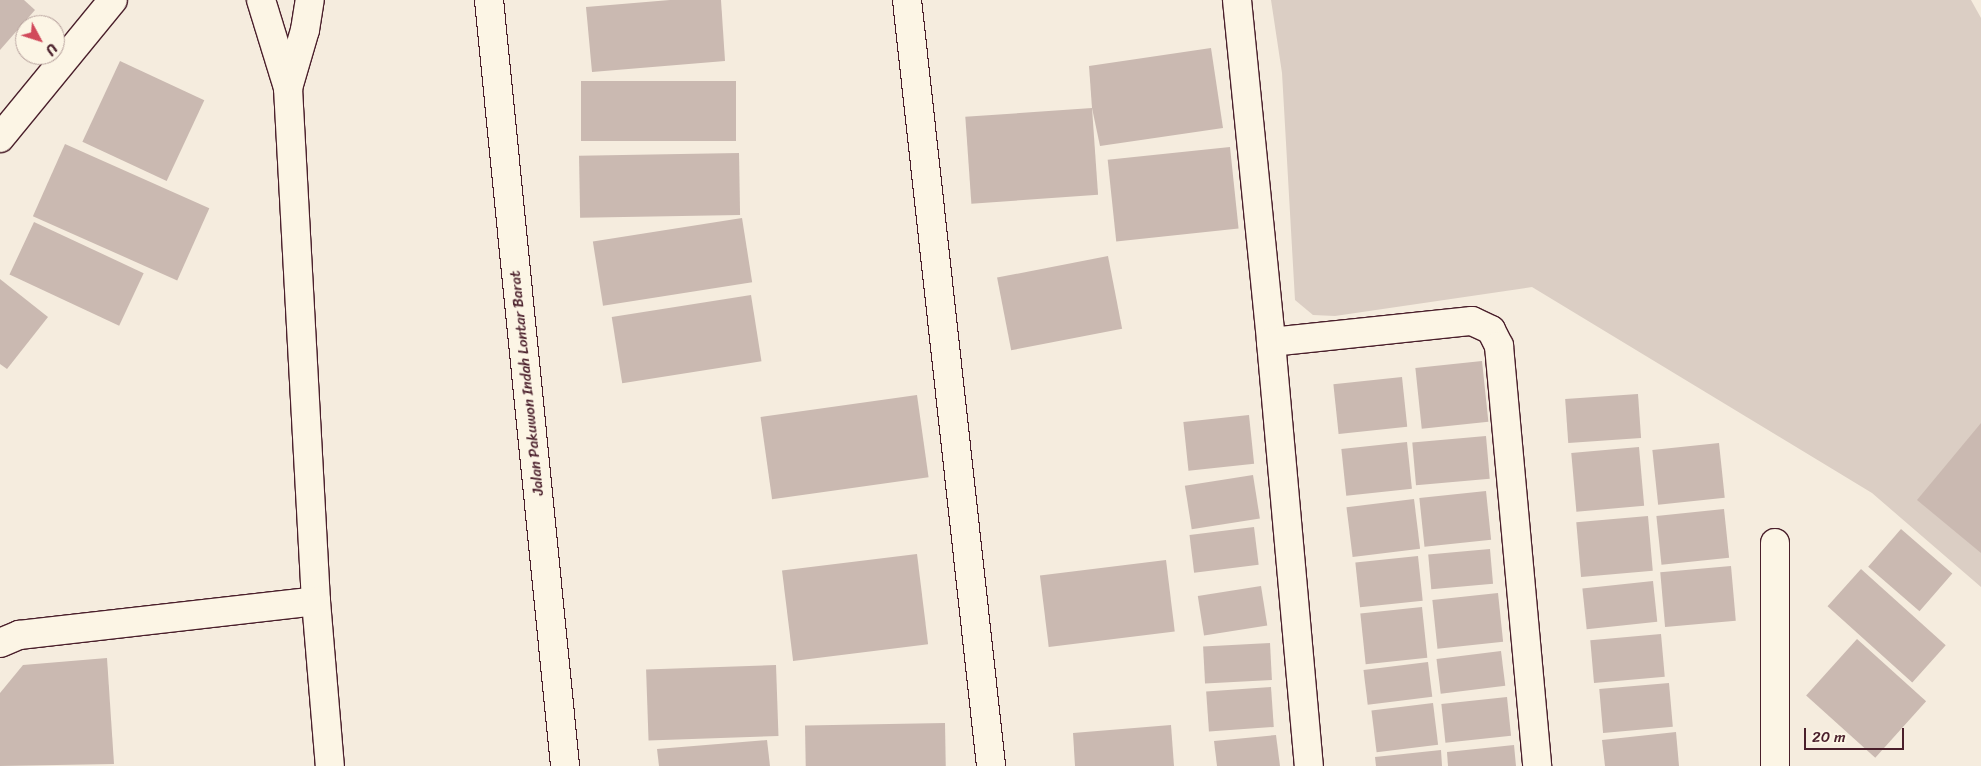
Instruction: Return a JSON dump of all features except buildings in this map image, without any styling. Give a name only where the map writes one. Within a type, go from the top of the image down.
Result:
[{"type":"street","points":[[0,138],[113,0]]},
{"type":"street","points":[[262,0],[288,88],[316,600],[330,766]]},
{"type":"street","points":[[288,88],[310,0]]},
{"type":"street","name":"Jalan Pakuwon Indah Lontar Barat","points":[[489,0],[565,766]]},
{"type":"street","points":[[907,0],[991,766]]},
{"type":"street","points":[[1237,0],[1272,342],[1309,766]]},
{"type":"street","points":[[1272,342],[1472,321],[1491,330],[1499,346],[1537,766]]},
{"type":"street","points":[[1775,543],[1775,766]]},
{"type":"street","points":[[0,643],[19,635],[316,600]]},
{"type":"shaded area","points":[[1271,0],[1971,0],[1981,18],[1981,587],[1872,493],[1532,287],[1335,316],[1313,315],[1295,300],[1282,73]]}]
